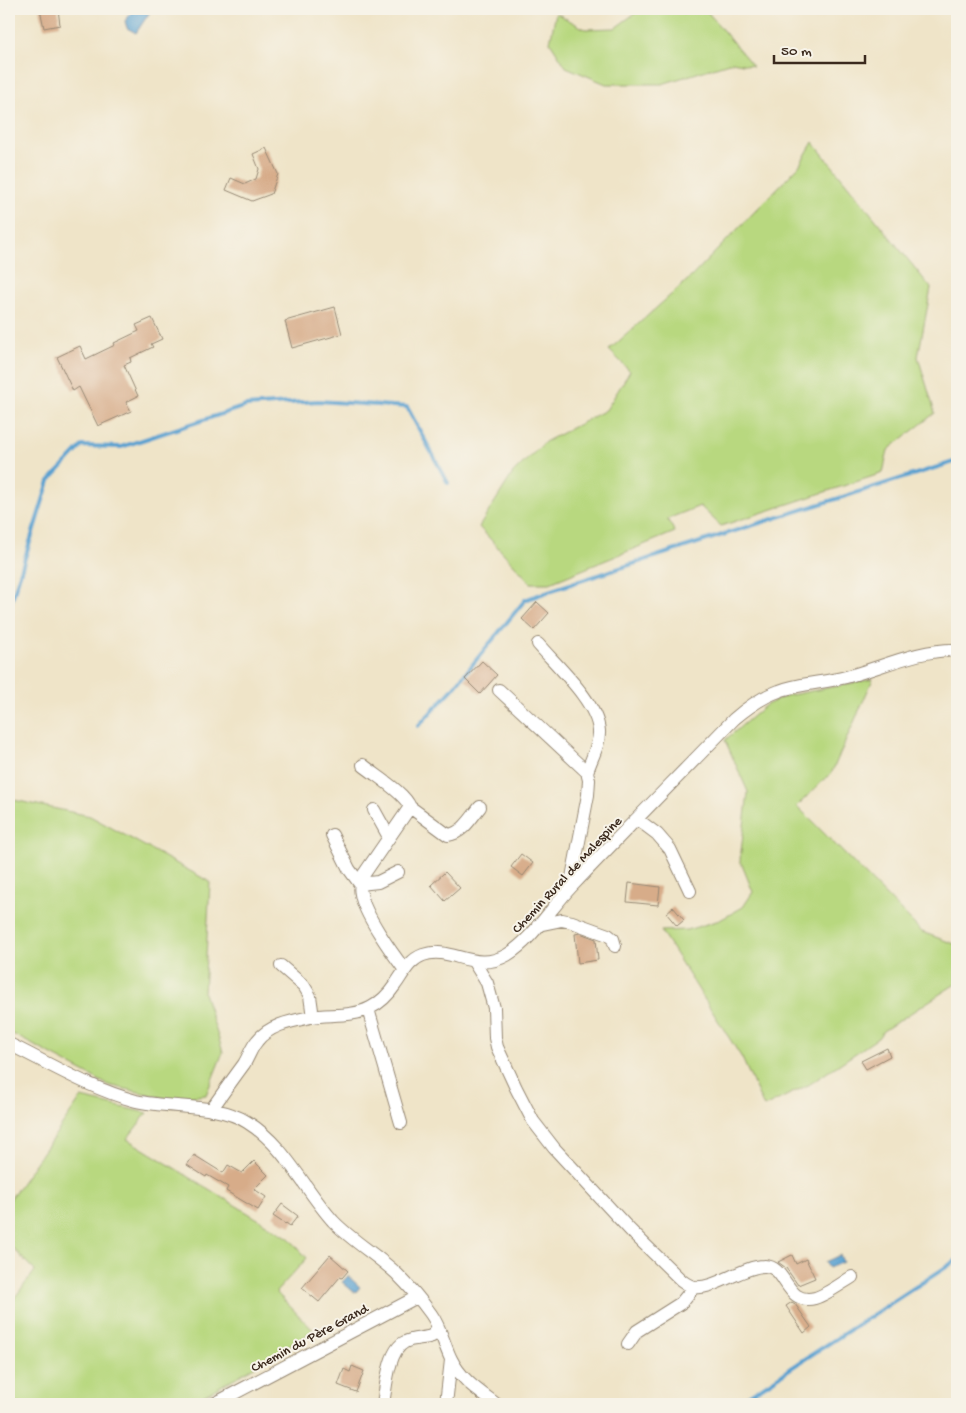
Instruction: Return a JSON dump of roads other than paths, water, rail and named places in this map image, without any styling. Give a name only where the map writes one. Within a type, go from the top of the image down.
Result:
[{"type":"street","points":[[538,644],[586,699],[596,717],[599,732],[598,743],[587,772]]},
{"type":"street","name":"Chemin Rural de Malespine","points":[[211,1110],[246,1061],[252,1047],[265,1033],[279,1026],[313,1017],[348,1014],[368,1009],[382,1000],[395,986],[405,970],[423,955],[441,953],[474,962],[485,962],[505,956],[516,949],[534,933],[570,888],[734,719],[748,707],[780,690],[844,677],[926,652],[957,650]]},
{"type":"street","points":[[499,690],[587,772],[589,780],[588,795],[570,888]]},
{"type":"street","points":[[362,765],[402,794],[410,807],[448,835],[455,834],[460,830],[480,808]]},
{"type":"street","points":[[405,970],[392,953],[364,906],[360,894],[360,884],[364,874],[410,807]]},
{"type":"street","points":[[374,810],[389,837]]},
{"type":"street","points":[[637,819],[657,834],[670,849],[690,891]]},
{"type":"street","points":[[332,835],[348,869],[360,884]]},
{"type":"street","points":[[360,884],[378,882],[398,872]]},
{"type":"street","points":[[538,926],[562,920],[572,922],[608,935],[613,939],[615,946]]},
{"type":"street","points":[[474,962],[487,982],[494,1008],[497,1047],[532,1121],[554,1148],[630,1230],[681,1280],[687,1285],[704,1287],[749,1269],[764,1266],[772,1267],[792,1293],[808,1300],[817,1298],[852,1277]]},
{"type":"street","points":[[281,966],[304,986],[310,996],[313,1017]]},
{"type":"street","points":[[368,1009],[401,1123]]},
{"type":"street","points":[[9,1044],[89,1083],[136,1100],[165,1106],[233,1114],[247,1121],[284,1155],[334,1222],[396,1274],[417,1297],[433,1316],[451,1360],[466,1381],[496,1404]]},
{"type":"street","points":[[628,1344],[637,1331],[681,1302],[694,1287]]},
{"type":"street","name":"Chemin du Père Grand","points":[[214,1404],[417,1297]]},
{"type":"street","points":[[383,1404],[392,1356],[398,1347],[405,1342],[432,1336],[438,1327]]},
{"type":"street","points":[[446,1404],[451,1360]]},
{"type":"water","points":[[131,9],[150,9],[150,12],[136,33],[127,28],[125,21],[131,13]]},
{"type":"water","points":[[840,1255],[843,1262],[829,1268],[825,1262]]},
{"type":"water","points":[[348,1276],[360,1287],[355,1293],[342,1282]]},
{"type":"waterway","points":[[9,609],[49,481],[82,446],[121,447],[246,406],[318,401],[407,407],[448,483]]},
{"type":"waterway","points":[[418,726],[451,691],[525,600],[957,461]]},
{"type":"waterway","points":[[736,1404],[957,1260]]}]
